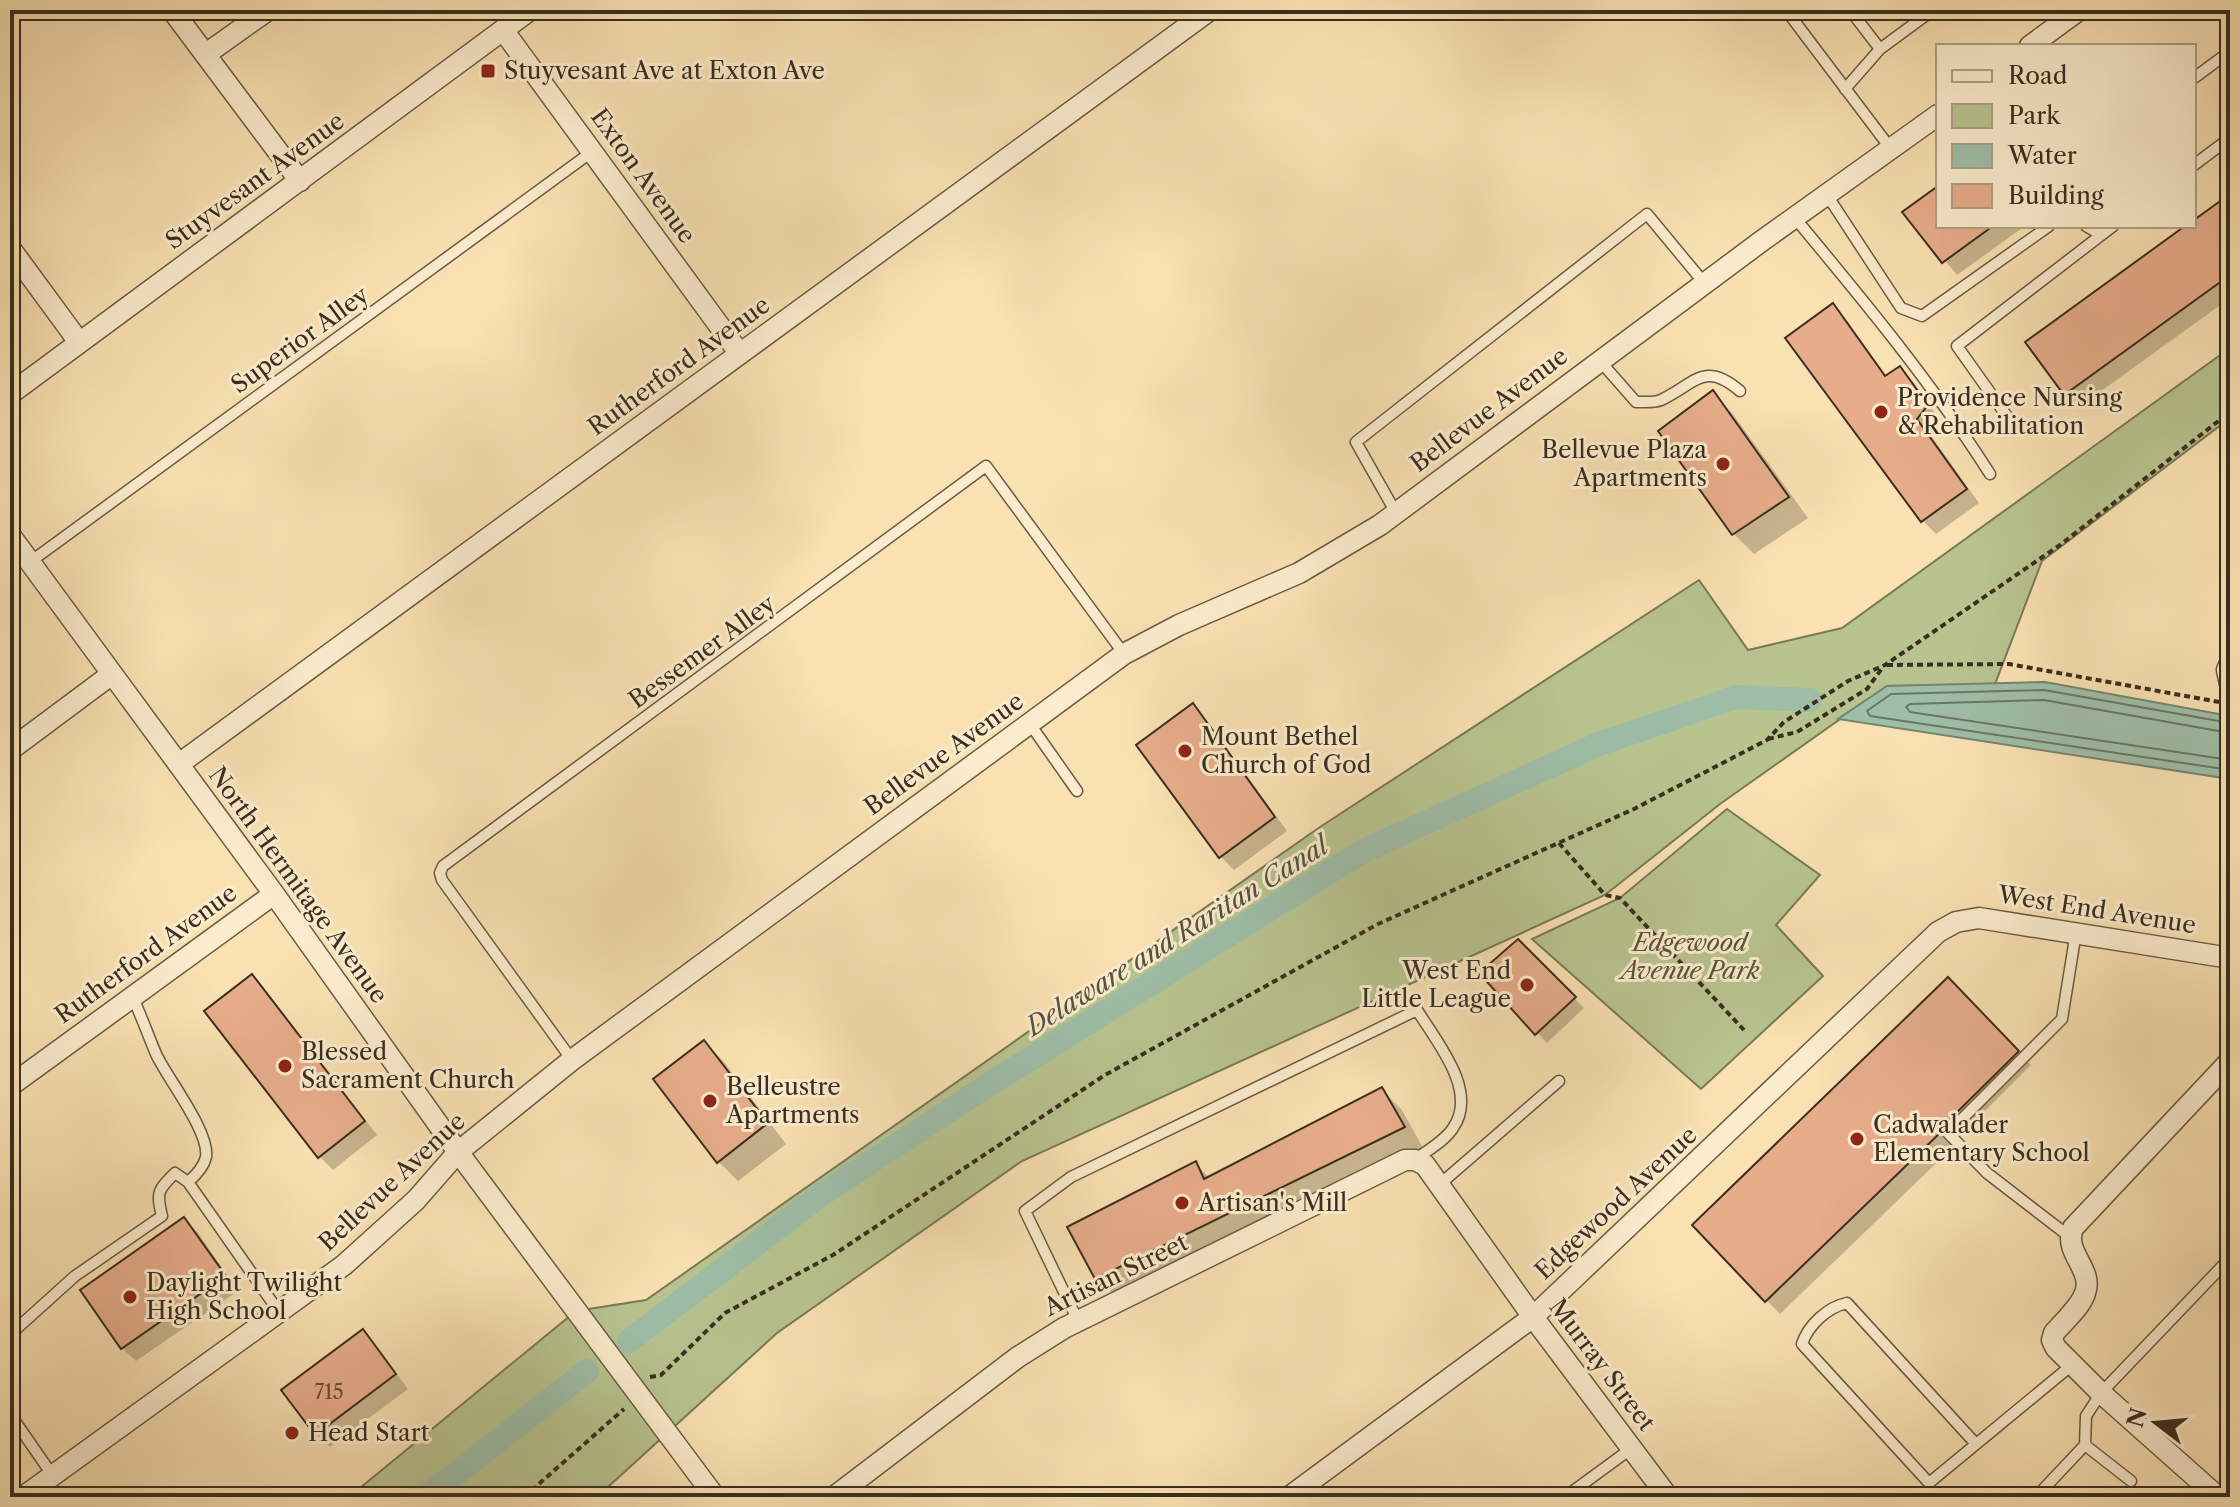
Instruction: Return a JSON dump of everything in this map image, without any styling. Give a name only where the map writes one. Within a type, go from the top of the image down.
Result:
[{"type":"street","points":[[172,10],[300,181]]},
{"type":"street","points":[[206,54],[268,10]]},
{"type":"street","name":"Rutherford Avenue","points":[[179,764],[1210,10]]},
{"type":"street","points":[[2035,44],[2079,10]]},
{"type":"street","name":"Exton Avenue","points":[[514,18],[593,151],[740,354]]},
{"type":"street","name":"Stuyvesant Avenue","points":[[10,394],[300,181],[514,18]]},
{"type":"street","name":"Bellevue Avenue","points":[[23,1497],[344,1265],[416,1200],[458,1152],[572,1060],[1124,654],[1179,625],[1299,573],[1339,551],[1396,513],[1936,116]]},
{"type":"street","points":[[10,248],[79,342]]},
{"type":"street","name":"North Hermitage Avenue","points":[[10,535],[274,894],[458,1152],[599,1338],[641,1380],[715,1497]]},
{"type":"street","points":[[2230,663],[2227,670],[2230,684]]},
{"type":"street","points":[[10,750],[112,674]]},
{"type":"street","name":"Rutherford Avenue","points":[[10,1086],[274,894]]},
{"type":"street","name":"West End Avenue","points":[[1956,922],[1979,918],[2230,958]]},
{"type":"street","name":"Edgewood Avenue","points":[[1289,1497],[1533,1317],[1938,932],[1956,922]]},
{"type":"street","points":[[2218,1497],[2101,1393],[2056,1348],[2052,1340],[2086,1291],[2087,1277],[2070,1246],[2073,1228],[2230,1061]]},
{"type":"street","name":"Artisan Street","points":[[834,1497],[1018,1357],[1078,1321],[1405,1160],[1415,1160]]},
{"type":"street","points":[[1415,1160],[1425,1165],[1439,1185]]},
{"type":"street","name":"Murray Street","points":[[1439,1185],[1668,1497]]},
{"type":"lane","points":[[1786,10],[1891,149]]},
{"type":"lane","points":[[1850,10],[1880,49]]},
{"type":"lane","points":[[1845,89],[1880,49],[1933,10]]},
{"type":"lane","points":[[2196,77],[2221,58],[2230,70]]},
{"type":"lane","points":[[2196,164],[2230,138]]},
{"type":"lane","name":"Superior Alley","points":[[30,562],[593,151]]},
{"type":"lane","points":[[1827,195],[1901,308],[1922,316],[2046,228]]},
{"type":"lane","points":[[1396,513],[1356,442],[1647,214],[1705,284]]},
{"type":"lane","points":[[1795,218],[1885,327],[1990,474]]},
{"type":"lane","points":[[2089,228],[2101,235]]},
{"type":"lane","points":[[2016,429],[1957,346],[2110,228]]},
{"type":"lane","points":[[1600,361],[1636,402],[1658,401],[1697,377],[1724,377],[1740,391]]},
{"type":"lane","name":"Bessemer Alley","points":[[572,1060],[442,880],[440,873],[443,866],[986,466],[1124,654]]},
{"type":"lane","points":[[1030,724],[1077,791]]},
{"type":"lane","points":[[2070,1237],[1987,1173],[1948,1133],[2062,1019],[2076,932]]},
{"type":"lane","points":[[132,996],[157,1057],[182,1096],[204,1142],[206,1157],[196,1176],[188,1182]]},
{"type":"lane","points":[[1078,1321],[1025,1211],[1071,1177],[1417,1010],[1459,1085],[1461,1105],[1454,1128],[1415,1160]]},
{"type":"lane","points":[[1439,1185],[1559,1081]]},
{"type":"lane","points":[[10,1339],[14,1331],[75,1276],[162,1216],[159,1188],[175,1173],[188,1182],[279,1312]]},
{"type":"lane","points":[[2036,1497],[2085,1445],[2086,1416],[2101,1393],[2230,1258]]},
{"type":"lane","points":[[1975,1443],[1847,1303],[1833,1306],[1805,1334],[1802,1344],[1929,1483],[2072,1365]]},
{"type":"lane","points":[[10,1414],[53,1476]]},
{"type":"lane","points":[[2085,1445],[2131,1481]]},
{"type":"lane","points":[[1565,1497],[1632,1448]]},
{"type":"path","points":[[1767,740],[1784,722],[1848,681],[1885,665],[2060,545],[2230,412]]},
{"type":"path","points":[[1885,665],[2009,664],[2230,704]]},
{"type":"path","points":[[641,1380],[661,1375],[725,1313],[833,1255],[1105,1075],[1378,924],[1634,809],[1767,740],[1797,732],[1867,689],[1885,665]]},
{"type":"path","points":[[1559,843],[1605,895],[1620,898],[1744,1030]]},
{"type":"path","points":[[524,1497],[624,1410]]},
{"type":"green space","points":[[2230,348],[2230,418],[2042,561],[1995,684],[1887,686],[1720,804],[1605,895],[1022,1161],[777,1333],[597,1497],[349,1497],[576,1311],[646,1300],[1320,827],[1699,580],[1748,650],[1842,628]]},
{"type":"green space","name":"Edgewood Avenue Park","points":[[1727,809],[1820,875],[1776,925],[1823,976],[1701,1089],[1532,939],[1620,898]]},
{"type":"water","points":[[2045,682],[2230,716],[2230,779],[1838,719],[1887,686]]},
{"type":"building","points":[[1936,187],[1936,228],[1990,228],[1942,263],[1902,212]]},
{"type":"building","points":[[2230,194],[2230,275],[2064,395],[2025,342],[2182,228],[2196,228],[2196,219]]},
{"type":"building","name":"Providence Nursing & Rehabilitation","points":[[1833,303],[1885,376],[1900,366],[1928,405],[1917,419],[1967,489],[1921,522],[1785,338]]},
{"type":"building","name":"Bellevue Plaza Apartments","points":[[1713,390],[1789,497],[1732,535],[1658,431]]},
{"type":"building","points":[[1193,703],[1275,817],[1219,858],[1136,745]]},
{"type":"building","name":"West End Little League","points":[[1518,939],[1576,997],[1535,1035],[1479,973]]},
{"type":"building","name":"Blessed Sacrament Church","points":[[252,974],[365,1121],[318,1158],[204,1011]]},
{"type":"building","name":"Cadwalader Elementary School","points":[[1948,977],[2019,1051],[1942,1127],[1940,1133],[1765,1302],[1692,1225]]},
{"type":"building","name":"Belleustre Apartments","points":[[704,1040],[768,1123],[717,1163],[653,1079]]},
{"type":"building","name":"Artisan's Mill","points":[[1382,1087],[1405,1127],[1095,1279],[1067,1227],[1196,1161],[1204,1179]]},
{"type":"building","points":[[184,1217],[226,1276],[121,1349],[80,1290]]},
{"type":"building","points":[[363,1329],[396,1374],[315,1435],[281,1390]]},
{"type":"waterway","name":"Delaware and Raritan Canal","points":[[629,1341],[822,1194],[982,1089],[1363,851],[1599,744],[1736,697],[1810,700]]},
{"type":"waterway","name":"Delaware and Raritan Canal","points":[[426,1497],[587,1371]]},
{"type":"place","name":"Stuyvesant Ave at Exton Ave","points":[[488,71]]},
{"type":"place","name":"Providence Nursing & Rehabilitation","points":[[1881,412]]},
{"type":"place","name":"Bellevue Plaza Apartments","points":[[1723,464]]},
{"type":"place","name":"Mount Bethel Church of God","points":[[1185,751]]},
{"type":"place","name":"West End Little League","points":[[1527,985]]},
{"type":"place","name":"Blessed Sacrament Church","points":[[285,1066]]},
{"type":"place","name":"Belleustre Apartments","points":[[710,1101]]},
{"type":"place","name":"Cadwalader Elementary School","points":[[1857,1139]]},
{"type":"place","name":"Artisan's Mill","points":[[1182,1203]]},
{"type":"place","name":"Daylight Twilight High School","points":[[130,1297]]},
{"type":"place","name":"Head Start","points":[[292,1433]]}]
